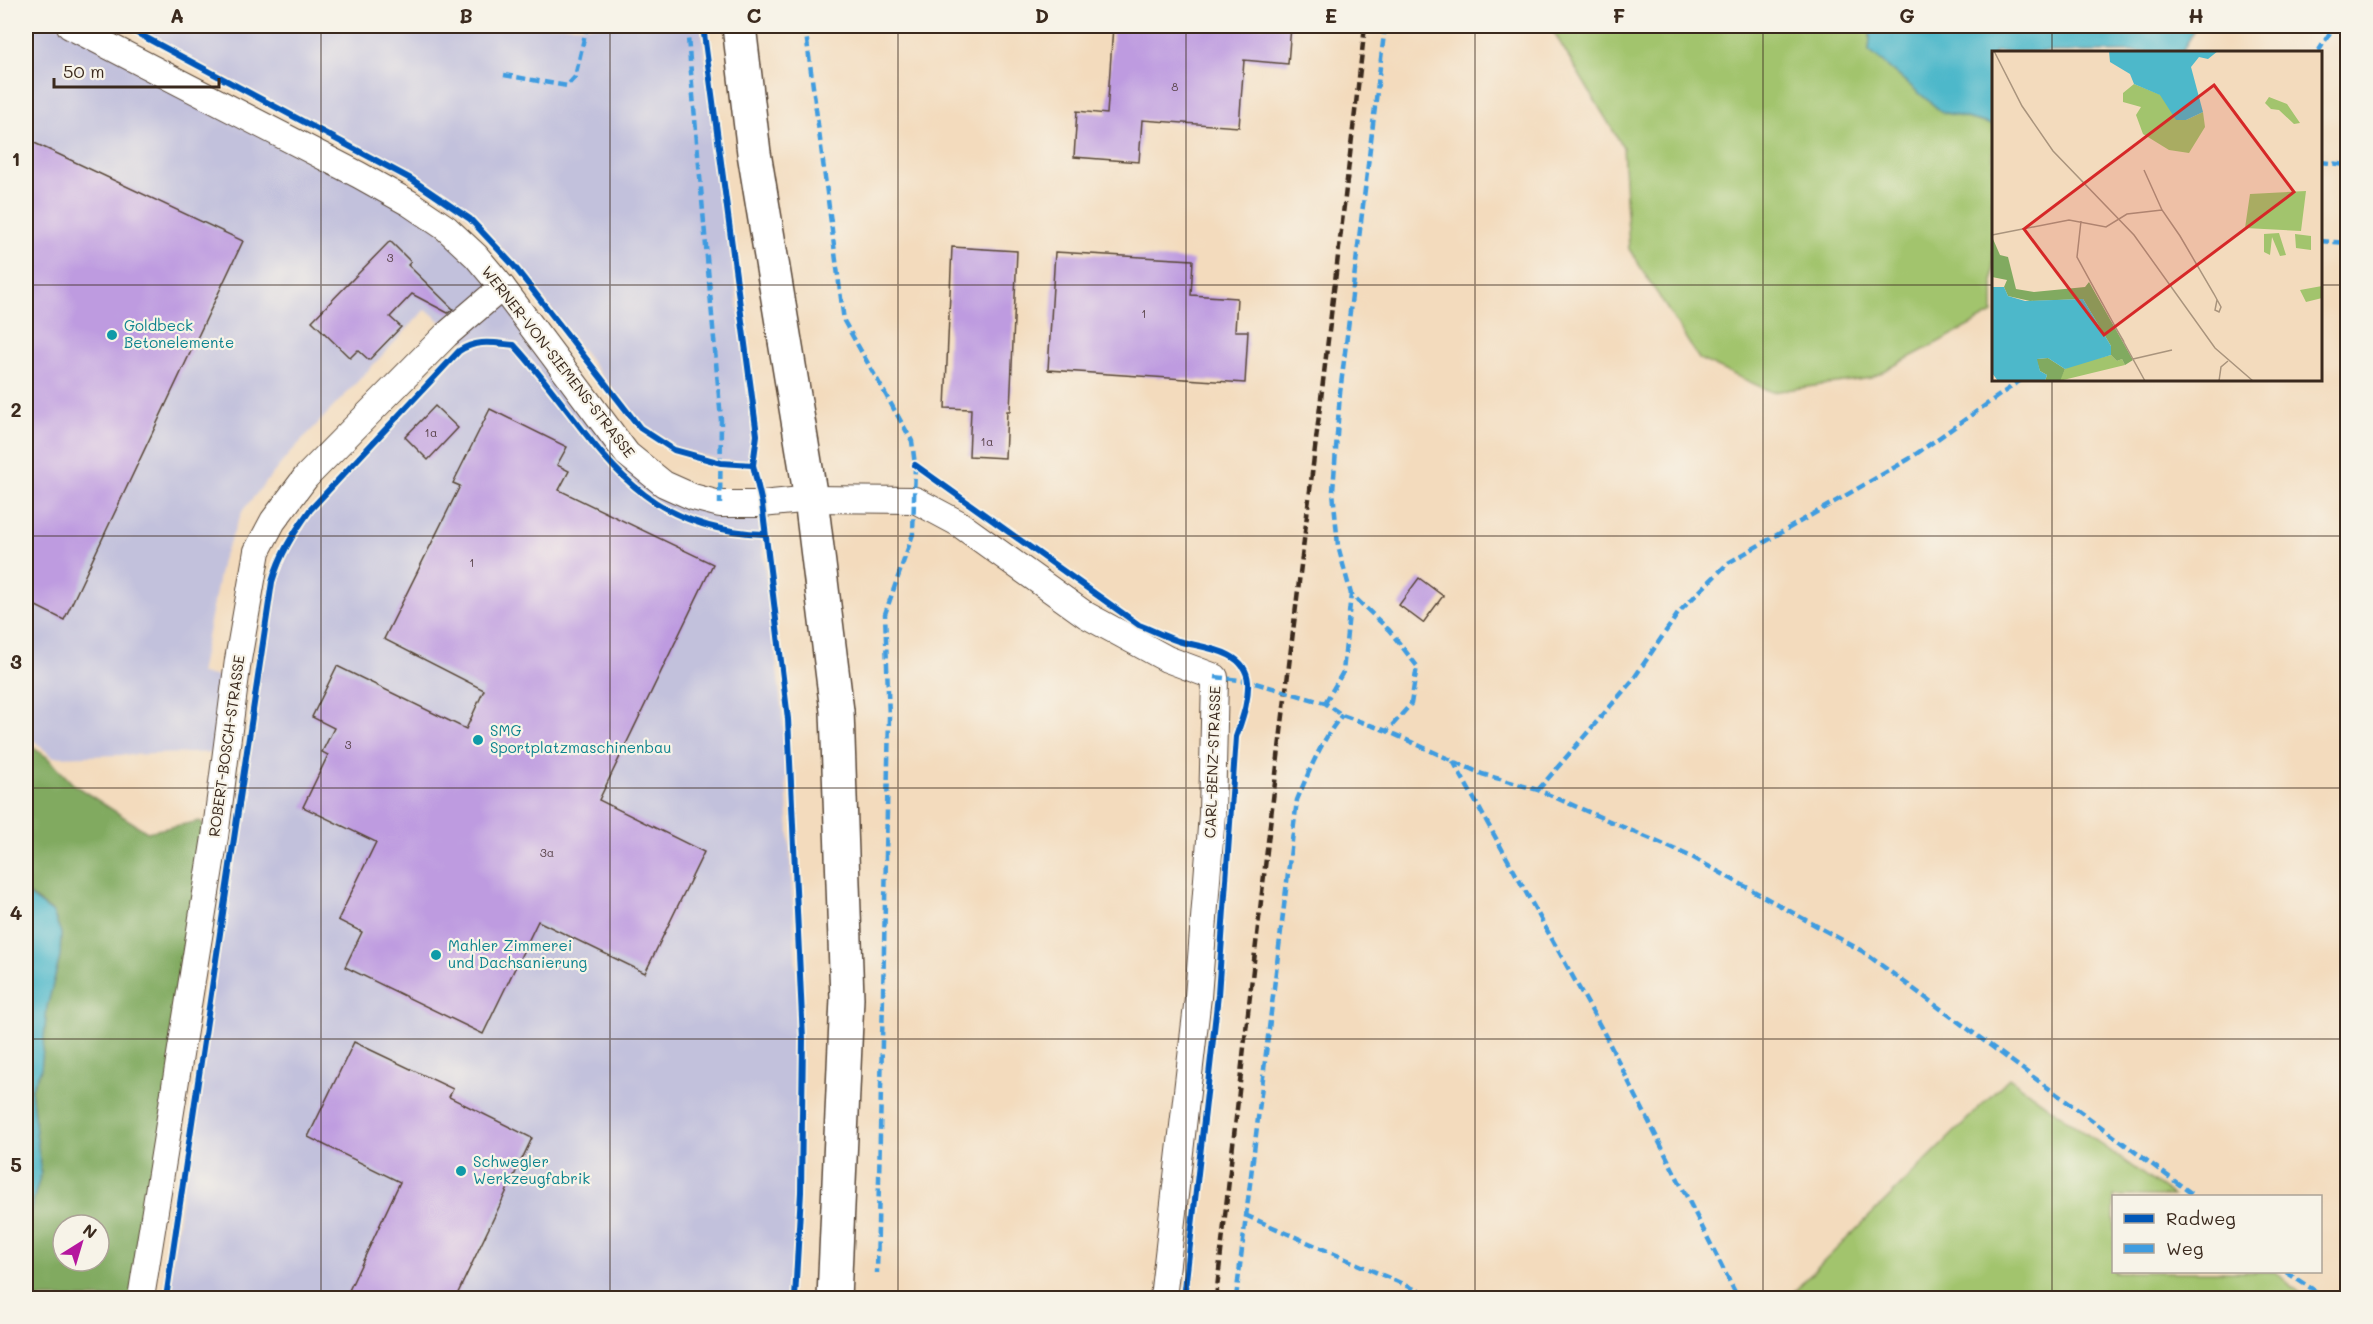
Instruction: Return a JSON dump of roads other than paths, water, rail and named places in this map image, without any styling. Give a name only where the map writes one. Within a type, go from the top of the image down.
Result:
[{"type":"main road","points":[[739,26],[754,153],[811,499],[837,711],[847,998],[834,1299]]},
{"type":"street","name":"WERNER-VON-SIEMENS-STRASSE","points":[[70,26],[409,203],[446,228],[476,256],[502,287],[627,454],[664,484],[693,497],[720,504],[762,504],[811,499]]},
{"type":"street","name":"ROBERT-BOSCH-STRASSE","points":[[141,1299],[215,837],[238,660],[257,550],[273,521],[306,477],[446,335],[502,287]]},
{"type":"street","name":"CARL-BENZ-STRASSE","points":[[811,499],[915,500],[958,523],[1086,615],[1167,659],[1215,677],[1212,814],[1198,997],[1163,1299]]},
{"type":"water","points":[[1871,26],[2196,26],[2183,51],[1992,51],[1992,125],[1942,112],[1869,51]]},
{"type":"water","points":[[26,893],[53,913],[61,933],[60,957],[47,1007],[41,1069],[31,1090],[41,1173],[26,1227]]},
{"type":"railway","points":[[1216,1298],[1365,26]]},
{"type":"place","name":"Goldbeck Betonelemente","points":[[112,335]]},
{"type":"place","name":"SMG Sportplatzmaschinenbau","points":[[478,740]]},
{"type":"place","name":"Mahler Zimmerei und Dachsanierung","points":[[436,955]]},
{"type":"place","name":"Schwegler Werkzeugfabrik","points":[[461,1171]]}]
